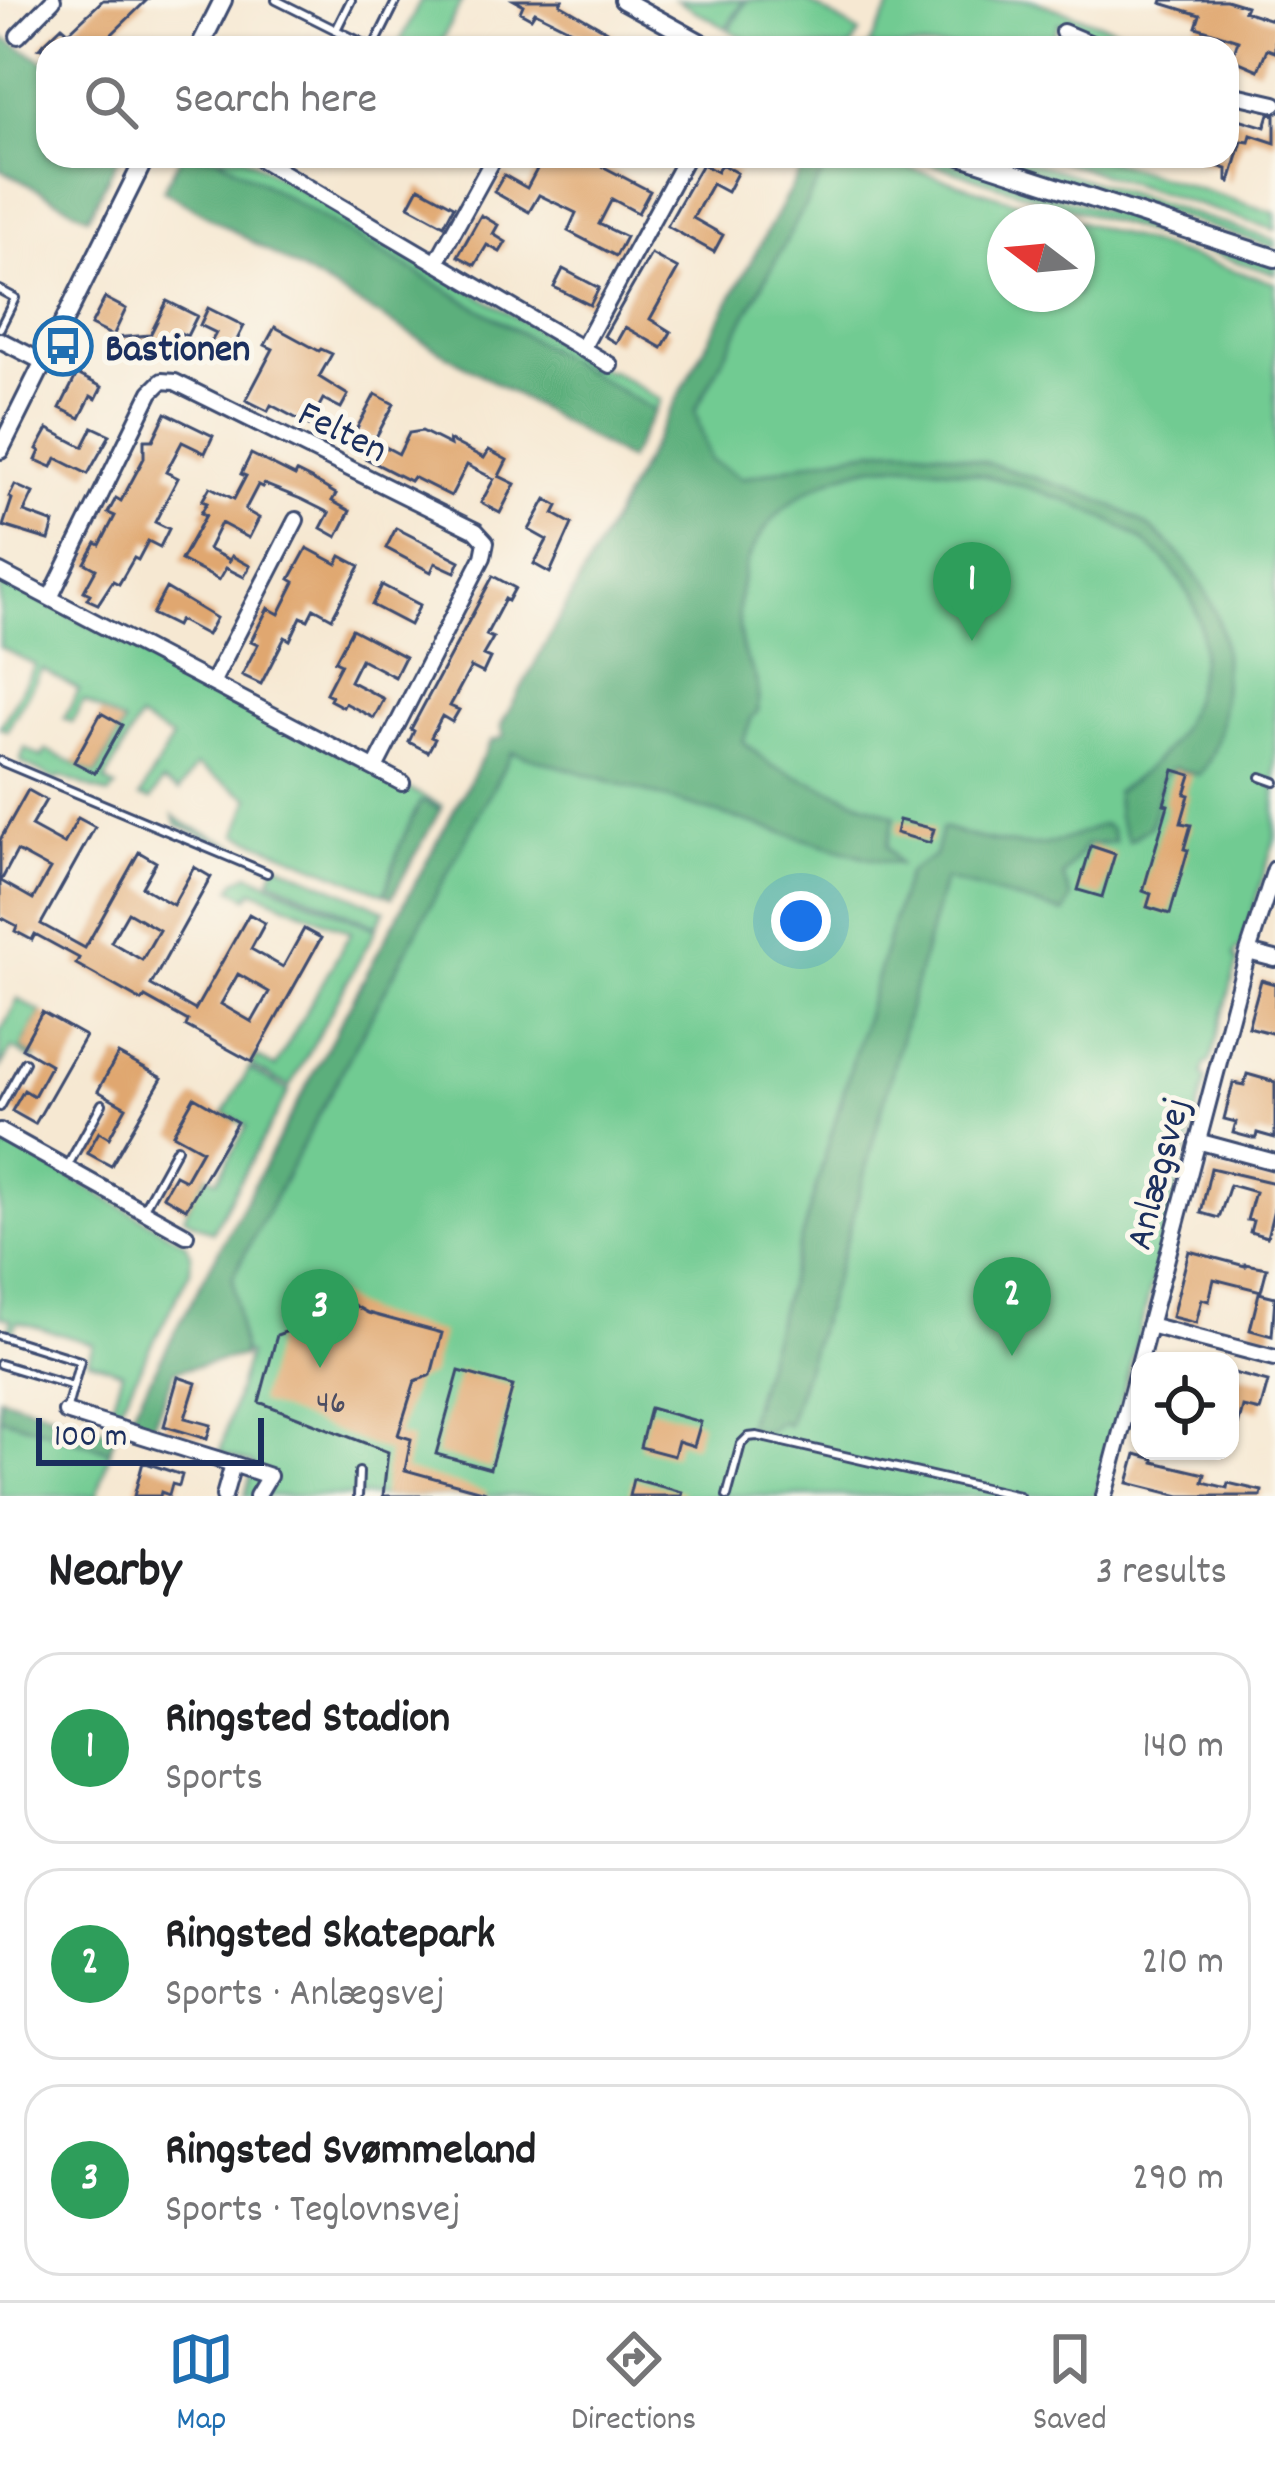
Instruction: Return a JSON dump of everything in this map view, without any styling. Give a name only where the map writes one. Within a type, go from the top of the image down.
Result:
[{"type":"street","points":[[18,36],[53,0]]},
{"type":"street","points":[[205,36],[223,0]]},
{"type":"street","points":[[622,0],[688,36]]},
{"type":"street","points":[[1064,32],[1073,36]]},
{"type":"street","points":[[1239,96],[1275,104]]},
{"type":"street","points":[[0,450],[140,168]]},
{"type":"street","points":[[285,168],[610,365]]},
{"type":"street","points":[[436,263],[488,168]]},
{"type":"street","points":[[582,349],[680,168]]},
{"type":"street","points":[[999,168],[1275,258]]},
{"type":"street","points":[[0,340],[43,362]]},
{"type":"street","name":"Felten","points":[[50,598],[151,392],[162,381],[175,382],[476,531],[486,542],[484,556],[375,768]]},
{"type":"street","points":[[212,683],[296,520]]},
{"type":"street","points":[[0,572],[402,782]]},
{"type":"street","name":"Anlægsvej","points":[[1104,1496],[1248,952],[1275,869]]},
{"type":"street","points":[[1248,952],[1275,958]]},
{"type":"street","points":[[0,1131],[185,1235]]},
{"type":"street","points":[[1197,1142],[1275,1162]]},
{"type":"street","points":[[1149,1325],[1275,1358]]},
{"type":"street","points":[[66,1412],[269,1476],[257,1496]]},
{"type":"street","points":[[224,1496],[233,1464]]},
{"type":"lane","points":[[276,0],[348,36]]},
{"type":"lane","points":[[336,30],[352,0]]},
{"type":"lane","points":[[379,36],[397,0]]},
{"type":"lane","points":[[0,290],[15,298],[0,328]]},
{"type":"lane","points":[[0,761],[267,873]]},
{"type":"lane","points":[[1261,777],[1275,782]]},
{"type":"lane","points":[[0,1107],[26,1062]]},
{"type":"lane","points":[[66,1168],[102,1104]]},
{"type":"lane","points":[[142,1211],[178,1148]]},
{"type":"lane","points":[[0,1336],[80,1361],[66,1412]]},
{"type":"lane","points":[[0,1364],[73,1386]]},
{"type":"lane","points":[[727,1496],[741,1444],[757,1436],[1019,1496]]},
{"type":"lane","points":[[358,1472],[358,1496]]},
{"type":"green space","points":[[421,0],[462,0],[444,36],[403,36]]},
{"type":"green space","points":[[676,0],[744,0],[726,28]]},
{"type":"green space","points":[[747,0],[805,0],[860,33],[740,36],[729,30]]},
{"type":"green space","points":[[894,0],[1031,0],[1138,36],[1090,36],[1059,22],[1054,36],[874,36]]},
{"type":"green space","points":[[0,36],[36,56],[36,168],[113,168],[88,217],[0,169]]},
{"type":"green space","points":[[175,168],[237,168],[655,411],[628,460],[163,190]]},
{"type":"green space","points":[[237,168],[263,168],[661,400],[655,411]]},
{"type":"green space","points":[[802,168],[825,168],[695,411],[710,460],[742,478],[867,451],[936,451],[1065,487],[1138,520],[1186,562],[1218,620],[1223,641],[1223,707],[1214,750],[1199,775],[1174,768],[1163,776],[1151,826],[1129,841],[1118,817],[1116,792],[1156,760],[1177,734],[1191,703],[1202,650],[1200,623],[1186,589],[1163,559],[1132,533],[1099,515],[1019,485],[935,467],[865,468],[808,491],[776,516],[745,569],[739,630],[756,680],[758,711],[743,742],[772,766],[895,816],[887,846],[899,864],[512,752],[233,1276],[243,1356],[175,1371],[152,1427],[131,1419],[491,741],[504,737],[501,725]]},
{"type":"green space","points":[[818,168],[909,168],[1024,204],[987,204],[987,312],[1095,312],[1095,226],[1275,283],[1275,838],[1241,948],[1234,957],[1238,961],[1210,1062],[1202,1075],[1206,1079],[1096,1496],[245,1496],[254,1464],[220,1452],[248,1354],[191,1338]]},
{"type":"green space","points":[[944,168],[971,168],[1084,204],[1057,204]]},
{"type":"green space","points":[[1024,168],[1050,168],[1275,240],[1275,248]]},
{"type":"green space","points":[[1082,168],[1133,168],[1275,213],[1275,230]]},
{"type":"green space","points":[[1095,208],[1275,265],[1275,274],[1095,216]]},
{"type":"green space","points":[[0,579],[442,806],[440,810],[420,802],[385,894],[237,834],[250,798],[196,766],[179,791],[162,782],[151,800],[140,797],[172,738],[139,719],[105,781],[116,788],[109,795],[60,776],[57,780],[22,763],[25,748],[42,757],[46,750],[96,774],[124,724],[84,701],[72,722],[64,718],[79,690],[42,669],[7,730],[0,727],[35,665],[0,647]]},
{"type":"green space","points":[[420,802],[440,810],[392,897],[385,894]]},
{"type":"green space","points":[[174,816],[385,910],[377,926],[270,879],[275,866],[177,825]]},
{"type":"green space","points":[[1103,824],[1111,829],[1115,842],[1086,845],[1063,876],[1071,898],[1065,913],[944,879],[846,1242],[788,1425],[780,1421],[766,1433],[746,1428],[907,874],[935,856],[942,828],[1037,845]]},
{"type":"green space","points":[[249,874],[376,929],[290,1087],[251,1066],[256,1057],[275,1067],[351,932],[253,890],[248,897],[231,889]]},
{"type":"green space","points":[[18,999],[41,1012],[21,1048],[35,1057],[12,1048],[0,1068],[0,1033]]},
{"type":"green space","points":[[249,1069],[289,1091],[212,1232],[184,1217],[192,1198],[191,1179],[201,1185],[207,1175],[217,1180],[247,1126],[224,1113]]},
{"type":"green space","points":[[0,1138],[186,1243],[191,1254],[190,1271],[117,1413],[77,1401],[111,1408],[122,1372],[88,1360],[93,1344],[17,1321],[8,1334],[11,1319],[0,1316]]},
{"type":"green space","points":[[0,1397],[115,1433],[110,1451],[0,1417]]},
{"type":"green space","points":[[0,1417],[110,1451],[97,1496],[0,1496]]},
{"type":"building","points":[[103,0],[147,0],[112,36],[52,36],[62,26],[69,32]]},
{"type":"building","points":[[514,0],[562,0],[560,4],[615,36],[583,36],[535,12],[531,18],[520,12],[523,5]]},
{"type":"building","points":[[1226,0],[1246,6],[1244,11],[1275,21],[1275,52],[1267,49],[1258,70],[1239,62],[1239,36],[1196,27],[1200,15],[1161,3]]},
{"type":"building","points":[[1269,114],[1275,115],[1275,143],[1251,135],[1249,142],[1242,141],[1239,151],[1239,119],[1265,127]]},
{"type":"building","points":[[538,168],[606,168],[650,191],[638,213],[612,199],[599,224],[626,237],[616,256],[568,231],[576,213],[539,195],[529,212],[494,192],[504,175],[527,188]]},
{"type":"building","points":[[700,168],[717,172],[728,168],[737,173],[727,192],[712,184],[693,218],[723,235],[714,252],[667,226]]},
{"type":"building","points":[[419,187],[454,206],[444,225],[409,206]]},
{"type":"building","points":[[481,215],[498,225],[493,234],[506,242],[500,252],[487,245],[475,265],[458,256]]},
{"type":"building","points":[[651,254],[678,269],[650,319],[671,332],[662,348],[625,327],[616,343],[604,336]]},
{"type":"building","points":[[563,269],[599,288],[590,305],[554,287]]},
{"type":"building","points":[[105,298],[126,309],[113,336],[91,325]]},
{"type":"building","points":[[167,301],[197,316],[187,336],[178,332],[167,355],[153,348],[149,354],[131,345],[125,358],[108,350],[115,338],[150,335]]},
{"type":"building","points":[[208,308],[244,326],[229,356],[209,346],[216,333],[200,325]]},
{"type":"building","points":[[275,327],[332,354],[319,377],[348,395],[341,408],[323,399],[309,425],[271,405],[268,411],[246,400],[273,349],[265,345]]},
{"type":"building","points":[[77,374],[102,387],[96,399],[91,396],[80,418],[60,408]]},
{"type":"building","points":[[375,394],[394,404],[375,439],[356,430]]},
{"type":"building","points":[[166,413],[213,436],[205,453],[182,442],[166,472],[178,478],[155,522],[169,529],[160,547],[148,541],[119,584],[113,581],[98,604],[87,599],[90,594],[84,591],[96,569],[85,563],[115,516],[108,513],[116,498],[121,501],[144,458],[144,440],[153,440]]},
{"type":"building","points":[[93,427],[110,435],[88,474],[56,458],[52,467],[36,460],[48,429],[83,447]]},
{"type":"building","points":[[422,431],[484,458],[489,450],[507,460],[499,476],[515,484],[500,513],[481,503],[494,479],[467,465],[451,496],[365,458],[374,441],[399,454],[409,433]]},
{"type":"building","points":[[251,454],[311,479],[336,494],[332,501],[350,511],[337,537],[321,528],[329,513],[258,485],[245,510],[259,518],[249,538],[221,523],[208,549],[230,560],[232,556],[250,566],[244,577],[226,568],[219,580],[181,560],[206,515],[201,513],[207,503],[202,501],[210,487],[234,499]]},
{"type":"building","points":[[15,485],[33,493],[24,512],[54,523],[49,540],[3,526]]},
{"type":"building","points":[[546,499],[558,506],[554,514],[572,524],[550,573],[534,564],[547,540],[529,530]]},
{"type":"building","points":[[396,528],[460,561],[455,572],[435,563],[431,572],[386,548]]},
{"type":"building","points":[[307,548],[337,564],[341,556],[360,566],[332,618],[314,608],[308,620],[301,617],[261,684],[242,675],[258,644],[251,641],[268,608],[279,614]]},
{"type":"building","points":[[493,576],[515,588],[486,635],[493,638],[483,655],[490,658],[483,673],[471,667],[450,706],[459,710],[452,722],[442,716],[428,752],[409,742],[411,729]]},
{"type":"building","points":[[382,585],[420,605],[410,625],[372,605]]},
{"type":"building","points":[[166,588],[216,618],[207,635],[179,620],[176,626],[152,614]]},
{"type":"building","points":[[352,629],[405,657],[395,677],[361,659],[350,681],[384,699],[374,718],[345,703],[343,707],[326,693],[341,664],[335,661]]},
{"type":"building","points":[[101,713],[122,725],[95,773],[74,762]]},
{"type":"building","points":[[1174,770],[1191,775],[1181,823],[1191,825],[1170,914],[1147,907],[1151,894],[1143,891]]},
{"type":"building","points":[[28,790],[46,800],[31,826],[64,844],[78,818],[95,827],[41,924],[85,948],[139,852],[156,862],[142,887],[173,905],[194,867],[211,877],[151,985],[195,1010],[249,914],[265,923],[251,949],[283,967],[304,929],[321,938],[252,1062],[145,997],[142,1001],[76,964],[79,958],[35,934],[32,940],[15,931],[17,926],[0,917],[0,840]],"holes":[[[17,851],[50,869],[33,899],[1,881]],[[128,912],[159,930],[142,960],[111,942]],[[238,974],[269,992],[252,1022],[221,1004]]]},
{"type":"building","points":[[899,820],[934,829],[930,843],[896,833]]},
{"type":"building","points":[[1091,846],[1115,854],[1102,897],[1078,890]]},
{"type":"building","points":[[1261,980],[1275,984],[1275,1034],[1248,1027]]},
{"type":"building","points":[[42,1012],[85,1036],[35,1124],[12,1111],[24,1090],[34,1096],[51,1065],[22,1048]]},
{"type":"building","points":[[118,1054],[162,1078],[111,1166],[87,1153],[99,1132],[109,1138],[126,1107],[98,1091]]},
{"type":"building","points":[[1247,1074],[1275,1082],[1275,1138],[1233,1133],[1236,1122],[1224,1119],[1233,1083],[1244,1085]]},
{"type":"building","points":[[194,1097],[237,1122],[186,1209],[163,1196],[175,1175],[185,1180],[202,1150],[173,1134]]},
{"type":"building","points":[[1211,1168],[1275,1183],[1267,1237],[1250,1232],[1253,1221],[1247,1220],[1255,1192],[1230,1185],[1219,1218],[1201,1213]]},
{"type":"building","points":[[1189,1251],[1267,1268],[1261,1291],[1214,1279],[1209,1301],[1202,1299],[1196,1323],[1172,1317]]},
{"type":"building","points":[[325,1289],[368,1313],[442,1333],[431,1375],[415,1381],[398,1435],[411,1439],[405,1470],[485,1492],[485,1496],[383,1496],[388,1452],[259,1402],[277,1335],[302,1326]]},
{"type":"building","points":[[1259,1293],[1275,1297],[1272,1336],[1250,1330]]},
{"type":"building","points":[[459,1371],[513,1386],[490,1469],[436,1454]]},
{"type":"building","points":[[1239,1374],[1268,1382],[1260,1411],[1243,1407],[1239,1422]]},
{"type":"building","points":[[178,1377],[196,1383],[185,1418],[211,1425],[207,1439],[164,1426]]},
{"type":"building","points":[[650,1408],[701,1422],[694,1446],[678,1441],[674,1456],[640,1447]]},
{"type":"building","points":[[1134,1460],[1154,1460],[1205,1474],[1203,1482],[1262,1491],[1261,1496],[1180,1496],[1128,1483]]},
{"type":"building","points":[[143,1462],[182,1475],[179,1486],[172,1484],[169,1495],[134,1496]]},
{"type":"building","points":[[633,1479],[682,1492],[682,1496],[629,1496]]},
{"type":"place","name":"Bastionen","points":[[63,346]]},
{"type":"place","name":"Ringsted Stadion","points":[[972,641]]},
{"type":"place","name":"Ringsted Skatepark","points":[[1012,1356]]},
{"type":"place","name":"Ringsted Svømmeland","points":[[320,1368]]}]
